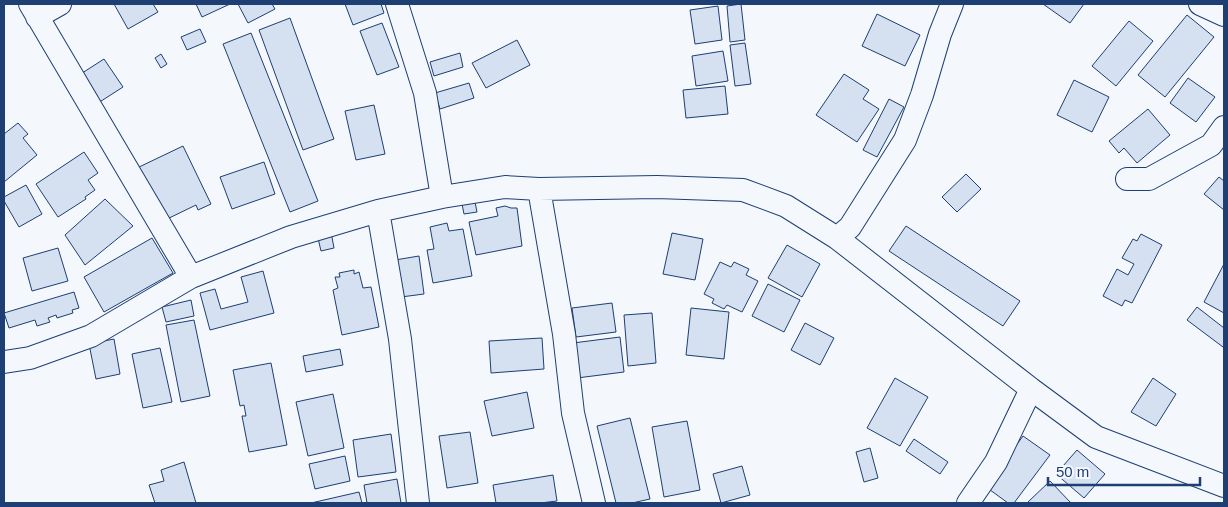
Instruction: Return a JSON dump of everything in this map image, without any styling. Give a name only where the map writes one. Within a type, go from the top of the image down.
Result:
[{"type":"street","points":[[60,4],[33,10],[191,277]]},
{"type":"street","points":[[397,4],[425,93],[442,197]]},
{"type":"street","points":[[838,238],[850,227],[904,140],[922,95],[940,34],[952,4]]},
{"type":"street","points":[[1200,4],[1224,15]]},
{"type":"street","points":[[1127,179],[1150,179],[1211,145],[1224,127]]},
{"type":"street","points":[[4,362],[30,358],[91,336],[191,277],[291,237],[378,211],[442,197],[505,187],[538,189],[657,188],[742,190],[786,206],[838,238],[1031,390],[1096,437],[1224,486]]},
{"type":"street","points":[[538,189],[564,334],[573,413],[594,503]]},
{"type":"street","points":[[378,211],[400,339],[418,503]]},
{"type":"street","points":[[968,503],[996,462],[1031,390]]},
{"type":"building","points":[[114,4],[153,4],[158,12],[128,29]]},
{"type":"building","points":[[196,4],[230,4],[202,17]]},
{"type":"building","points":[[238,4],[272,4],[275,9],[248,23]]},
{"type":"building","points":[[345,4],[381,4],[384,13],[353,25]]},
{"type":"building","points":[[741,4],[745,40],[730,42],[727,6]]},
{"type":"building","points":[[1043,4],[1084,4],[1070,23]]},
{"type":"building","points":[[718,6],[722,40],[695,44],[690,10]]},
{"type":"building","points":[[877,14],[920,35],[905,66],[862,46]]},
{"type":"building","points":[[1187,15],[1214,37],[1165,97],[1138,75]]},
{"type":"building","points":[[290,18],[334,139],[303,150],[259,30]]},
{"type":"building","points":[[1129,21],[1153,41],[1116,86],[1092,66]]},
{"type":"building","points":[[382,23],[399,67],[377,75],[360,31]]},
{"type":"building","points":[[200,29],[206,42],[187,50],[181,37]]},
{"type":"building","points":[[251,33],[318,201],[290,212],[223,44]]},
{"type":"building","points":[[517,40],[530,65],[486,88],[472,63]]},
{"type":"building","points":[[745,43],[751,84],[735,86],[730,45]]},
{"type":"building","points":[[723,51],[728,81],[696,86],[692,56]]},
{"type":"building","points":[[460,53],[463,67],[434,76],[430,62]]},
{"type":"building","points":[[161,54],[167,64],[161,68],[155,58]]},
{"type":"building","points":[[104,59],[123,87],[95,105],[76,77]]},
{"type":"building","points":[[844,74],[869,90],[863,99],[879,109],[857,142],[816,115]]},
{"type":"building","points":[[1188,78],[1215,97],[1196,122],[1170,103]]},
{"type":"building","points":[[1074,80],[1109,97],[1092,132],[1057,115]]},
{"type":"building","points":[[469,83],[474,98],[440,109],[435,93]]},
{"type":"building","points":[[725,86],[728,114],[686,118],[683,90]]},
{"type":"building","points":[[889,99],[904,107],[877,157],[863,150]]},
{"type":"building","points":[[374,105],[385,154],[356,160],[345,111]]},
{"type":"building","points":[[1148,109],[1170,135],[1137,163],[1124,148],[1119,153],[1109,141]]},
{"type":"building","points":[[18,123],[28,134],[23,138],[37,155],[4,182],[4,134]]},
{"type":"building","points":[[183,146],[211,204],[198,210],[196,205],[163,221],[137,168]]},
{"type":"building","points":[[84,152],[98,173],[88,180],[95,190],[85,197],[86,199],[58,217],[36,184]]},
{"type":"building","points":[[264,162],[275,194],[232,209],[220,177]]},
{"type":"building","points":[[966,174],[981,189],[957,212],[942,197]]},
{"type":"building","points":[[1219,177],[1224,181],[1224,210],[1204,194]]},
{"type":"building","points":[[26,185],[42,214],[19,227],[4,201],[4,197]]},
{"type":"building","points":[[474,197],[477,212],[464,214],[461,199]]},
{"type":"building","points":[[105,199],[133,226],[85,265],[65,235]]},
{"type":"building","points":[[505,206],[517,208],[522,246],[476,255],[469,222],[498,216],[496,208]]},
{"type":"building","points":[[447,223],[449,231],[463,229],[472,276],[433,283],[427,250],[434,249],[430,227]]},
{"type":"building","points":[[906,226],[1020,301],[1003,326],[889,251]]},
{"type":"building","points":[[331,232],[334,248],[321,251],[317,234]]},
{"type":"building","points":[[672,233],[703,239],[695,280],[663,274]]},
{"type":"building","points":[[1141,234],[1162,245],[1132,303],[1125,300],[1122,306],[1103,296],[1117,269],[1128,275],[1134,264],[1122,258],[1133,239],[1137,241]]},
{"type":"building","points":[[152,238],[173,273],[104,312],[84,277]]},
{"type":"building","points":[[787,245],[820,264],[802,297],[768,278]]},
{"type":"building","points":[[58,248],[68,281],[32,291],[23,258]]},
{"type":"building","points":[[419,256],[424,294],[401,297],[395,260]]},
{"type":"building","points":[[720,262],[731,267],[734,262],[749,269],[746,275],[758,281],[742,312],[727,305],[724,309],[712,303],[714,299],[704,294]]},
{"type":"building","points":[[1224,264],[1224,313],[1204,302]]},
{"type":"building","points":[[354,270],[354,274],[359,272],[363,288],[371,287],[379,327],[342,335],[333,290],[338,288],[335,277],[340,277],[339,273]]},
{"type":"building","points":[[263,271],[274,313],[210,330],[200,293],[215,289],[221,309],[248,302],[241,277]]},
{"type":"building","points":[[768,284],[800,300],[784,332],[752,316]]},
{"type":"building","points":[[74,292],[79,308],[72,310],[73,313],[57,318],[56,315],[48,318],[50,322],[37,326],[35,320],[9,328],[4,313]]},
{"type":"building","points":[[191,300],[194,316],[166,322],[162,307]]},
{"type":"building","points":[[612,303],[616,332],[576,337],[572,308]]},
{"type":"building","points":[[1197,307],[1224,328],[1223,347],[1187,320]]},
{"type":"building","points":[[691,308],[729,312],[724,359],[686,355]]},
{"type":"building","points":[[652,313],[656,363],[628,366],[624,315]]},
{"type":"building","points":[[194,320],[210,396],[181,402],[166,325]]},
{"type":"building","points":[[805,323],[834,338],[820,365],[791,350]]},
{"type":"building","points":[[620,337],[624,372],[577,378],[573,343]]},
{"type":"building","points":[[542,338],[544,369],[491,373],[489,341]]},
{"type":"building","points":[[114,339],[120,374],[96,379],[89,344]]},
{"type":"building","points":[[160,348],[172,402],[143,408],[132,354]]},
{"type":"building","points":[[340,349],[343,365],[306,372],[303,356]]},
{"type":"building","points":[[271,363],[287,445],[249,452],[242,416],[246,416],[244,405],[240,406],[233,370]]},
{"type":"building","points":[[895,378],[928,397],[900,446],[867,428]]},
{"type":"building","points":[[1153,378],[1176,394],[1156,426],[1131,412]]},
{"type":"building","points":[[527,392],[534,428],[492,436],[484,401]]},
{"type":"building","points":[[333,394],[344,448],[308,456],[296,402]]},
{"type":"building","points":[[630,418],[650,499],[632,503],[616,503],[597,426]]},
{"type":"building","points":[[687,421],[700,490],[664,497],[652,427]]},
{"type":"building","points":[[470,432],[478,483],[447,488],[439,436]]},
{"type":"building","points":[[391,434],[396,472],[358,477],[353,440]]},
{"type":"building","points":[[1023,436],[1050,455],[1014,503],[1008,503],[986,487]]},
{"type":"building","points":[[914,439],[948,462],[940,474],[906,451]]},
{"type":"building","points":[[870,448],[878,478],[864,482],[856,452]]},
{"type":"building","points":[[1077,450],[1105,474],[1084,498],[1056,474]]},
{"type":"building","points":[[345,456],[350,481],[315,489],[309,464]]},
{"type":"building","points":[[184,462],[196,503],[155,503],[149,485],[164,481],[161,470]]},
{"type":"building","points":[[742,466],[750,495],[721,503],[713,474]]},
{"type":"building","points":[[553,475],[557,501],[496,503],[493,485]]},
{"type":"building","points":[[397,479],[401,503],[367,503],[364,485]]},
{"type":"building","points":[[1050,481],[1071,503],[1028,502]]},
{"type":"building","points":[[359,492],[362,503],[311,503]]}]
